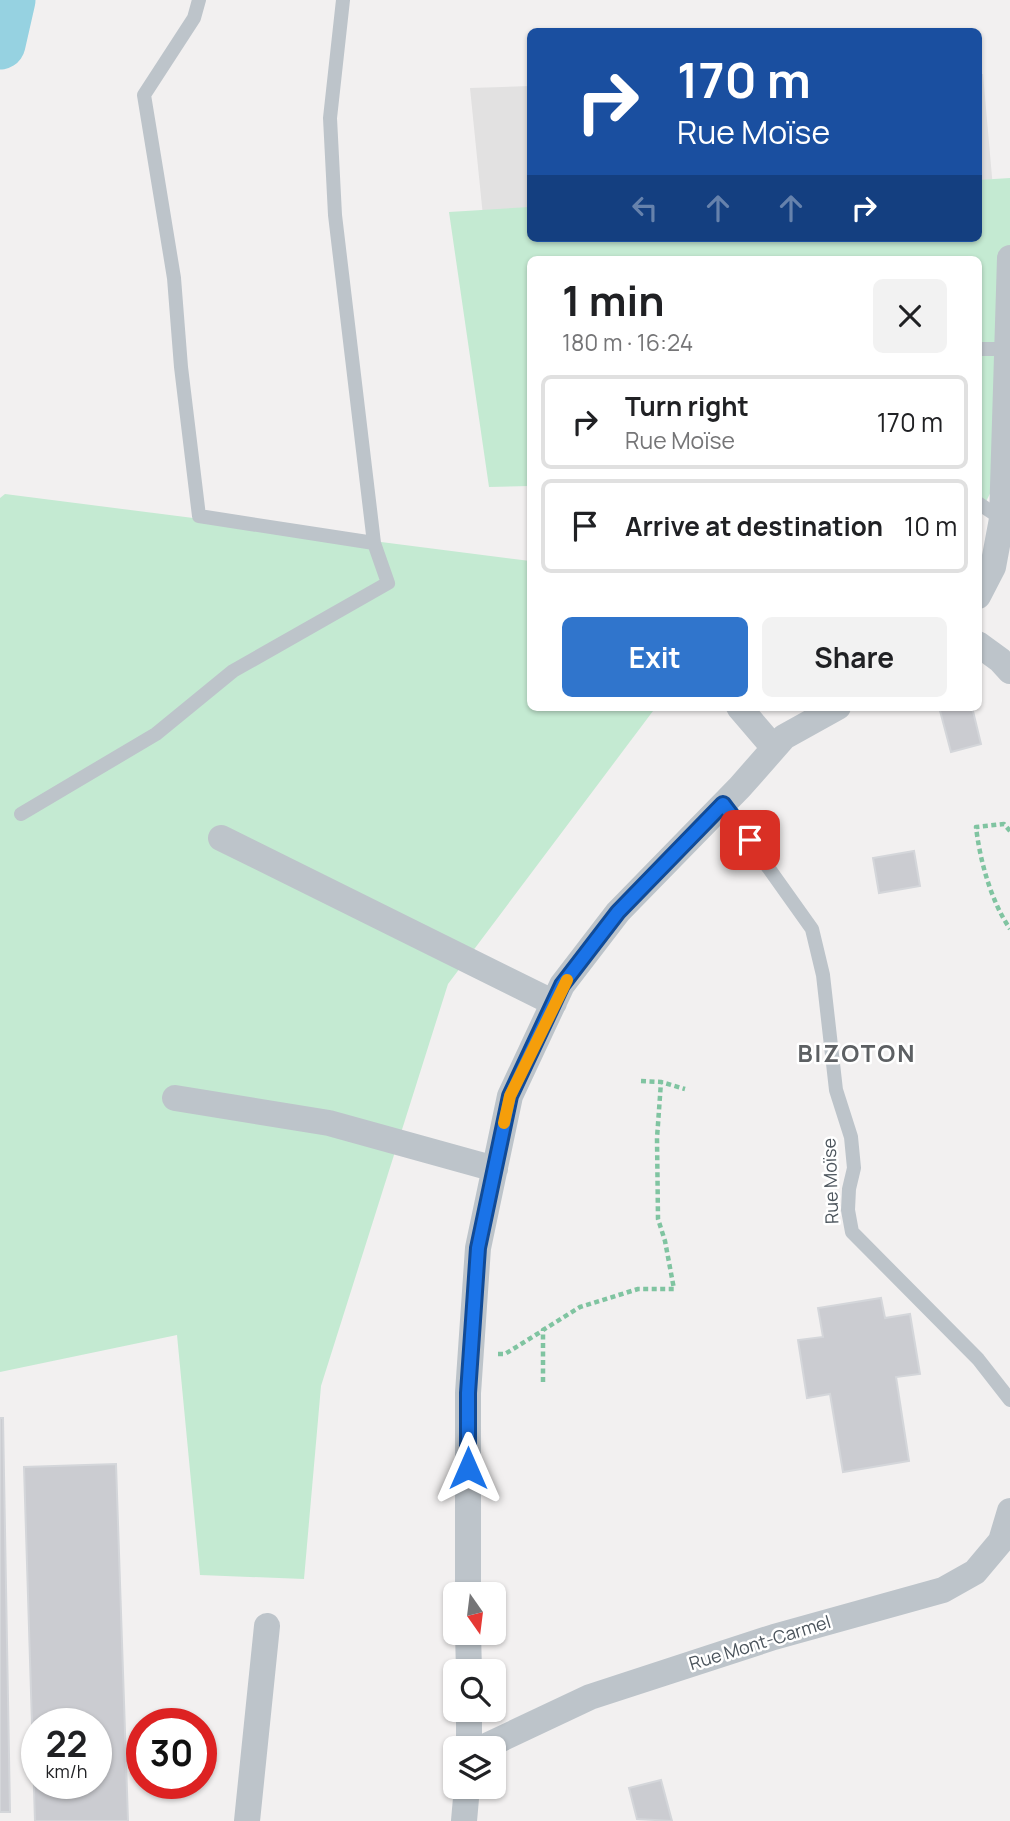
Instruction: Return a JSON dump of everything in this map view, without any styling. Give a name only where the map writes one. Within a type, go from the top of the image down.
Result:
[{"type":"street","points":[[982,588],[993,566],[1002,519],[1010,258]]},
{"type":"street","points":[[982,647],[1010,671]]},
{"type":"street","points":[[742,711],[774,747]]},
{"type":"street","points":[[468,1582],[468,1393],[478,1248],[510,1096],[562,985],[618,912],[784,737],[831,711]]},
{"type":"street","points":[[221,838],[554,1003]]},
{"type":"street","points":[[175,1098],[329,1123],[495,1169]]},
{"type":"street","name":"Rue Mont-Carmel","points":[[506,1737],[590,1698],[774,1637],[943,1590],[975,1572],[1001,1541],[1010,1511]]},
{"type":"street","points":[[247,1821],[267,1626]]},
{"type":"street","points":[[464,1821],[466,1799]]},
{"type":"lane","points":[[199,0],[194,18],[144,95],[174,278],[181,367],[199,516],[374,543]]},
{"type":"lane","points":[[21,814],[156,734],[233,671],[388,583],[374,543],[335,215],[330,118],[343,0]]},
{"type":"lane","points":[[982,349],[1006,349]]},
{"type":"lane","points":[[982,506],[1002,519]]},
{"type":"lane","name":"Rue Moïse","points":[[723,804],[812,929],[823,975],[836,1090],[851,1137],[854,1168],[848,1210],[852,1232],[978,1359],[1010,1400]]},
{"type":"path","points":[[1010,831],[1004,824],[976,827],[979,852],[1001,916],[1010,929]]},
{"type":"path","points":[[640,1081],[661,1082],[684,1089]]},
{"type":"path","points":[[470,1354],[505,1354],[580,1307],[638,1289],[674,1289],[658,1219],[657,1138],[661,1082]]},
{"type":"path","points":[[543,1330],[543,1382]]},
{"type":"shaded area","points":[[983,74],[1002,291],[982,264],[982,256],[527,256],[527,264],[493,315],[470,88],[527,86],[527,242],[982,242]]},
{"type":"green space","points":[[1010,178],[1007,459],[982,510],[982,256],[527,256],[527,486],[489,487],[449,212],[527,207],[527,242],[982,242],[982,180]]},
{"type":"green space","points":[[5,494],[527,561],[527,711],[653,711],[448,984],[321,1386],[304,1579],[200,1575],[177,1335],[0,1372],[0,498]]},
{"type":"building","points":[[940,711],[973,711],[981,744],[951,752]]},
{"type":"building","points":[[914,851],[920,886],[879,893],[873,858]]},
{"type":"building","points":[[881,1298],[885,1318],[910,1314],[920,1374],[896,1377],[909,1461],[843,1472],[830,1394],[807,1398],[798,1340],[823,1337],[818,1308]]},
{"type":"building","points":[[0,1418],[3,1418],[10,1812],[0,1812]]},
{"type":"building","points":[[116,1464],[128,1821],[35,1821],[34,1799],[112,1799],[112,1708],[31,1708],[24,1467]]},
{"type":"building","points":[[661,1780],[672,1821],[637,1819],[629,1788]]},
{"type":"waterway","points":[[0,44],[10,0]]},
{"type":"slow traffic","points":[[504,1123],[510,1096],[562,985],[567,980]]},
{"type":"district","name":"BIZOTON","points":[[857,1054]]},
{"type":"route","points":[[468,1468],[468,1393],[478,1248],[510,1096],[562,985],[618,912],[723,804],[750,840]]}]
